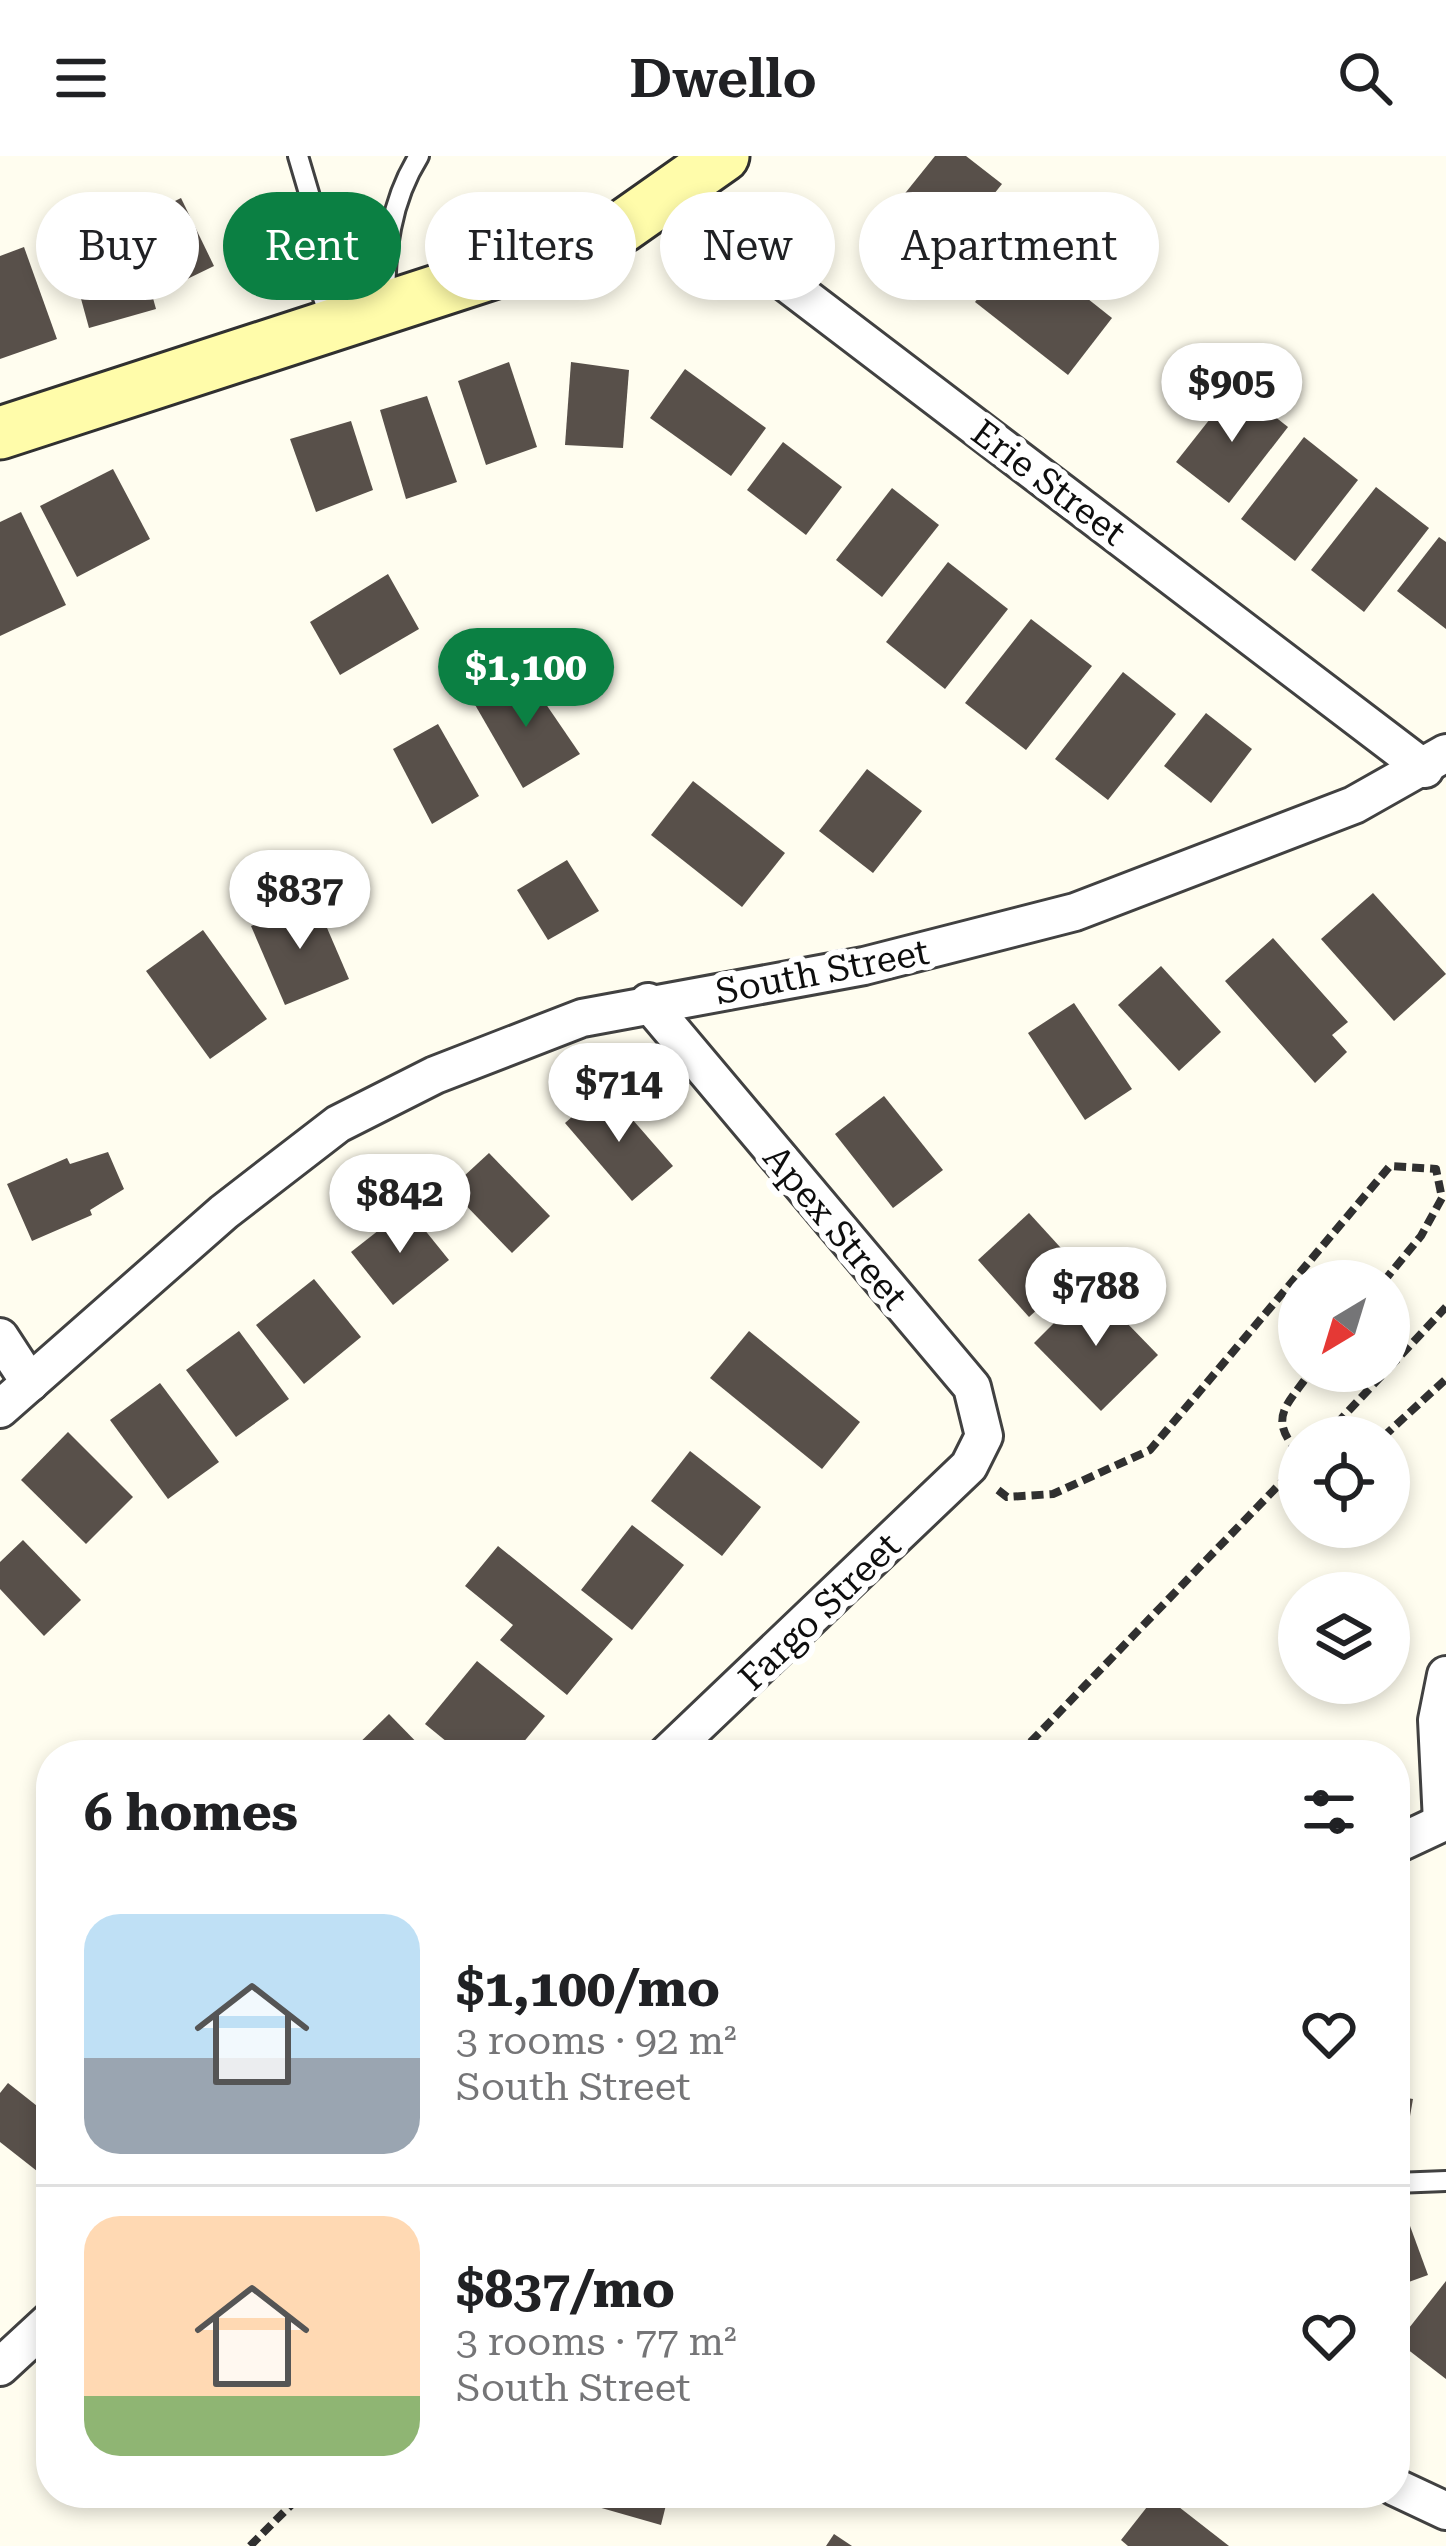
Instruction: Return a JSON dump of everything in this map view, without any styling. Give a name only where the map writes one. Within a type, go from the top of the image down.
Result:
[{"type":"street","points":[[677,192],[723,156]]},
{"type":"street","points":[[0,433],[560,251],[622,227],[660,203]]},
{"type":"street","name":"Erie Street","points":[[812,300],[1435,761]]},
{"type":"street","name":"South Street","points":[[0,1409],[224,1212],[338,1124],[533,1034],[648,1002],[864,966],[1009,933],[1354,805],[1435,761]]},
{"type":"street","name":"Apex Street","points":[[648,1002],[972,1387],[984,1436],[969,1466]]},
{"type":"street","points":[[0,1337],[30,1383]]},
{"type":"street","name":"Fargo Street","points":[[682,1740],[969,1466]]},
{"type":"street","points":[[1410,1838],[1444,1821],[1437,1720],[1446,1675]]},
{"type":"street","points":[[0,2366],[36,2334]]},
{"type":"street","points":[[1410,2494],[1446,2511]]},
{"type":"lane","points":[[298,156],[319,227],[316,281],[332,325]]},
{"type":"lane","points":[[385,308],[385,251],[403,182],[419,156]]},
{"type":"lane","points":[[1410,2182],[1446,2181]]},
{"type":"path","points":[[1311,1260],[1390,1166],[1436,1169],[1442,1198],[1401,1260]]},
{"type":"path","points":[[969,1466],[1007,1497],[1053,1494],[1150,1450],[1278,1299]]},
{"type":"path","points":[[1410,1346],[1446,1307]]},
{"type":"path","points":[[1406,1416],[1446,1379]]},
{"type":"path","points":[[1344,1416],[1367,1392]]},
{"type":"path","points":[[1032,1740],[1278,1486]]},
{"type":"path","points":[[250,2546],[288,2508]]},
{"type":"building","points":[[935,156],[966,156],[1002,184],[996,192],[906,192]]},
{"type":"building","points":[[199,235],[214,266],[199,273]]},
{"type":"building","points":[[24,247],[36,280],[36,300],[43,300],[57,339],[0,359],[0,256]]},
{"type":"building","points":[[81,300],[154,300],[156,309],[89,328]]},
{"type":"building","points":[[1089,300],[1112,318],[1068,375],[975,302]]},
{"type":"building","points":[[509,362],[537,447],[486,465],[458,381]]},
{"type":"building","points":[[571,362],[629,370],[623,448],[565,445]]},
{"type":"building","points":[[685,369],[766,428],[731,476],[650,418]]},
{"type":"building","points":[[1236,386],[1288,427],[1229,503],[1176,462]]},
{"type":"building","points":[[427,396],[457,482],[406,499],[380,410]]},
{"type":"building","points":[[351,421],[373,490],[316,512],[290,439]]},
{"type":"building","points":[[1304,437],[1358,480],[1295,561],[1241,519]]},
{"type":"building","points":[[783,442],[842,487],[806,535],[747,490]]},
{"type":"building","points":[[113,469],[150,539],[77,577],[40,506]]},
{"type":"building","points":[[1376,487],[1429,528],[1364,612],[1311,570]]},
{"type":"building","points":[[892,488],[939,525],[882,597],[836,560]]},
{"type":"building","points":[[21,512],[66,605],[0,636],[0,522]]},
{"type":"building","points":[[1439,537],[1446,542],[1446,629],[1397,591]]},
{"type":"building","points":[[948,562],[1008,609],[945,689],[886,642]]},
{"type":"building","points":[[388,574],[419,629],[340,675],[310,622]]},
{"type":"building","points":[[1031,619],[1092,666],[1026,750],[965,703]]},
{"type":"building","points":[[524,672],[580,754],[523,788],[474,703]]},
{"type":"building","points":[[1123,672],[1176,714],[1108,800],[1055,759]]},
{"type":"building","points":[[1206,713],[1252,749],[1211,803],[1164,766]]},
{"type":"building","points":[[438,724],[479,796],[432,824],[393,749]]},
{"type":"building","points":[[867,769],[922,811],[873,873],[819,831]]},
{"type":"building","points":[[693,781],[785,853],[742,907],[651,835]]},
{"type":"building","points":[[567,860],[599,911],[548,940],[517,890]]},
{"type":"building","points":[[1373,893],[1446,974],[1394,1021],[1321,939]]},
{"type":"building","points":[[315,900],[349,979],[285,1005],[251,926]]},
{"type":"building","points":[[203,930],[267,1019],[210,1059],[146,971]]},
{"type":"building","points":[[1273,938],[1348,1022],[1332,1035],[1347,1052],[1315,1083],[1225,981]]},
{"type":"building","points":[[1161,966],[1221,1032],[1179,1071],[1118,1005]]},
{"type":"building","points":[[1074,1003],[1132,1089],[1085,1120],[1028,1033]]},
{"type":"building","points":[[605,1088],[673,1166],[632,1201],[565,1123]]},
{"type":"building","points":[[884,1096],[943,1170],[893,1208],[835,1134]]},
{"type":"building","points":[[108,1152],[124,1189],[90,1210],[92,1215],[32,1241],[7,1184],[67,1158],[70,1164]]},
{"type":"building","points":[[489,1153],[550,1216],[512,1253],[450,1189]]},
{"type":"building","points":[[407,1208],[449,1260],[393,1305],[351,1252]]},
{"type":"building","points":[[1029,1213],[1081,1270],[1029,1317],[978,1260]]},
{"type":"building","points":[[314,1279],[361,1337],[304,1384],[256,1325]]},
{"type":"building","points":[[1091,1286],[1158,1355],[1101,1411],[1034,1343]]},
{"type":"building","points":[[239,1331],[289,1399],[236,1437],[186,1370]]},
{"type":"building","points":[[749,1331],[860,1422],[822,1469],[710,1378]]},
{"type":"building","points":[[160,1383],[219,1462],[168,1499],[110,1420]]},
{"type":"building","points":[[68,1432],[133,1497],[86,1544],[21,1480]]},
{"type":"building","points":[[690,1451],[761,1507],[722,1556],[651,1501]]},
{"type":"building","points":[[632,1525],[684,1565],[632,1630],[581,1590]]},
{"type":"building","points":[[23,1540],[81,1600],[44,1636],[0,1589],[0,1562]]},
{"type":"building","points":[[498,1546],[613,1639],[567,1695],[500,1640],[513,1625],[465,1586]]},
{"type":"building","points":[[477,1661],[545,1716],[525,1740],[445,1740],[425,1724]]},
{"type":"building","points":[[389,1714],[414,1740],[362,1740]]},
{"type":"building","points":[[8,2083],[36,2105],[36,2170],[0,2142],[0,2093]]},
{"type":"building","points":[[1410,2226],[1428,2275],[1410,2282]]},
{"type":"building","points":[[1446,2281],[1446,2379],[1410,2351],[1410,2327]]},
{"type":"building","points":[[602,2508],[665,2508],[661,2525]]},
{"type":"building","points":[[1146,2508],[1180,2508],[1229,2546],[1128,2546],[1121,2540]]},
{"type":"building","points":[[834,2534],[852,2546],[826,2546]]}]
